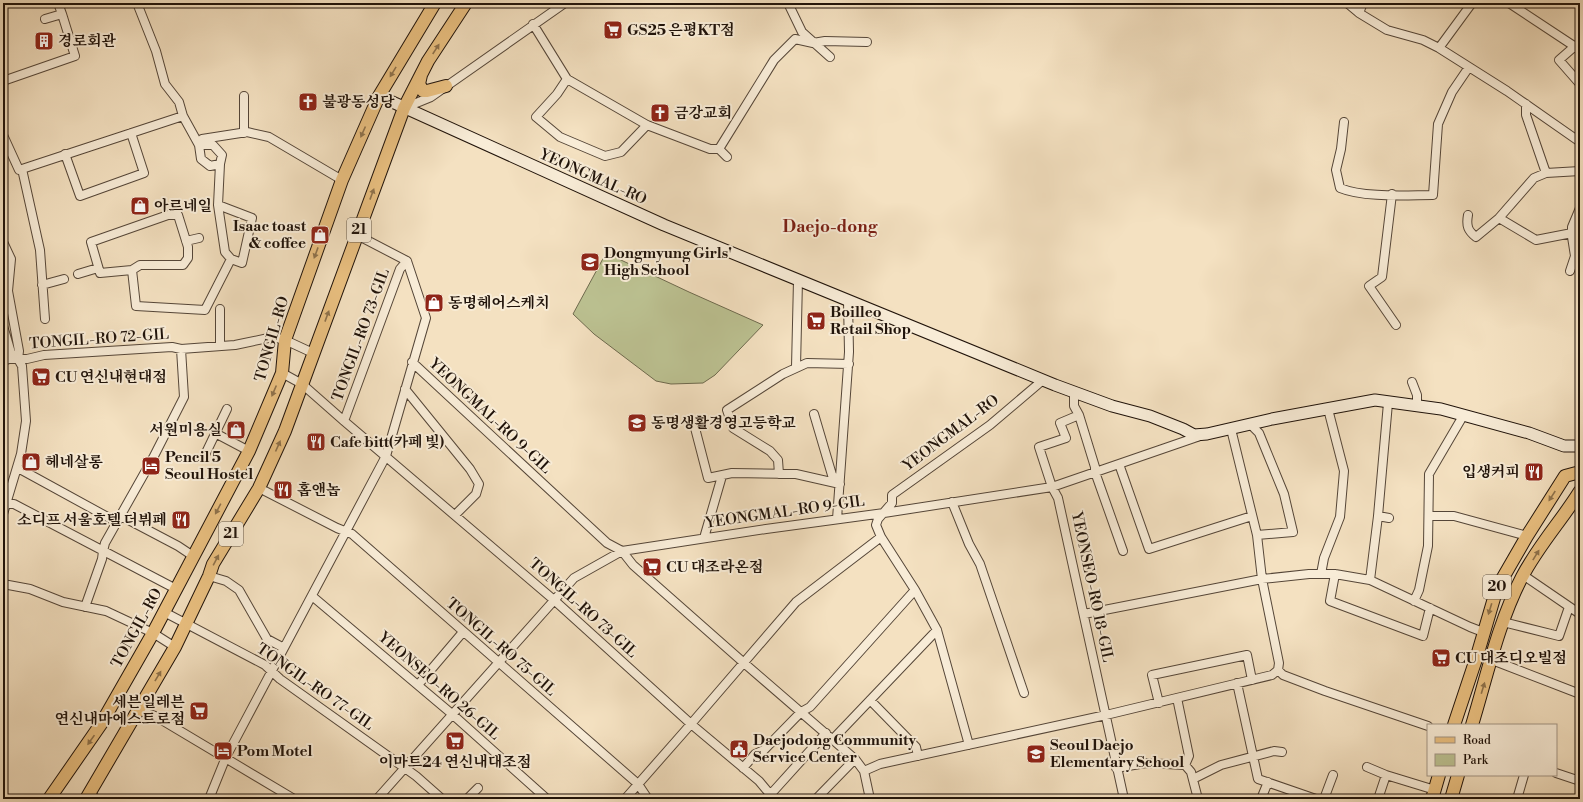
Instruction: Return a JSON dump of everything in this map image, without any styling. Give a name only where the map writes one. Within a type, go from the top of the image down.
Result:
[{"type":"main road","name":"TONGIL-RO","points":[[50,799],[101,724],[153,634],[249,451],[282,373],[285,340],[342,180],[379,96],[435,3]]},
{"type":"main road","name":"21","points":[[91,798],[138,710],[175,647],[209,576],[213,564],[259,488],[285,431],[404,108],[421,75],[466,3]]},
{"type":"main road","points":[[421,75],[419,84],[423,91],[446,86]]},
{"type":"main road","name":"20","points":[[1454,724],[1477,656],[1496,588],[1565,476],[1580,472]]},
{"type":"main road","name":"20","points":[[1472,724],[1503,622],[1514,594],[1523,575],[1543,543],[1579,496]]},
{"type":"main road","points":[[1433,795],[1439,776]]},
{"type":"main road","points":[[1451,799],[1458,776]]},
{"type":"street","points":[[3,81],[75,56],[58,3]]},
{"type":"street","points":[[137,3],[156,52],[165,84],[179,102],[183,116],[199,145],[201,159],[210,166],[220,164]]},
{"type":"street","points":[[404,108],[431,97],[565,3]]},
{"type":"street","points":[[788,3],[802,32],[830,57]]},
{"type":"street","points":[[1347,3],[1359,13],[1387,30],[1423,40],[1439,48],[1526,104],[1580,142]]},
{"type":"street","points":[[1359,13],[1363,3]]},
{"type":"street","points":[[1439,48],[1472,3]]},
{"type":"street","points":[[1509,3],[1577,48],[1559,60],[1580,84]]},
{"type":"street","points":[[45,19],[62,14]]},
{"type":"street","points":[[533,24],[566,79],[647,125],[710,149],[719,149],[727,157]]},
{"type":"street","points":[[719,149],[774,60],[795,39],[813,43],[825,41],[867,42]]},
{"type":"street","points":[[1344,122],[1341,148],[1336,170],[1340,188],[1365,194],[1433,195],[1438,124],[1452,92],[1469,67]]},
{"type":"street","points":[[566,79],[557,94],[536,118],[560,137],[605,156],[621,152],[647,125]]},
{"type":"street","points":[[244,96],[244,133]]},
{"type":"street","name":"YEONGMAL-RO","points":[[379,96],[664,225],[1043,380],[1112,406],[1150,416],[1194,435],[1375,400],[1388,403],[1441,409],[1529,433],[1564,446],[1580,446]]},
{"type":"street","points":[[1526,104],[1526,115],[1546,173]]},
{"type":"street","points":[[3,135],[19,170],[183,116]]},
{"type":"street","points":[[199,145],[202,139],[248,132],[269,137],[342,180]]},
{"type":"street","points":[[65,154],[80,196],[144,173],[131,133]]},
{"type":"street","points":[[199,145],[213,145],[222,156],[220,164],[218,205],[219,232],[225,252],[232,259],[242,263],[252,218],[218,205]]},
{"type":"street","points":[[22,169],[40,250],[45,319]]},
{"type":"street","points":[[1468,215],[1466,224],[1469,232],[1476,237],[1499,218],[1534,178],[1546,173],[1580,171]]},
{"type":"street","points":[[1392,194],[1382,277],[1369,286],[1396,325]]},
{"type":"street","points":[[1570,271],[1575,256],[1572,227],[1580,208]]},
{"type":"street","points":[[168,215],[178,215],[186,241],[188,258],[183,265],[140,265],[132,270],[100,272],[92,242],[168,215]]},
{"type":"street","points":[[1499,218],[1536,240],[1572,234]]},
{"type":"street","points":[[209,799],[226,757],[386,456],[426,318],[407,261],[357,235]]},
{"type":"street","points":[[186,241],[198,238]]},
{"type":"street","name":"TONGIL-RO 72-GIL","points":[[3,242],[11,259],[8,291],[19,351],[18,359]]},
{"type":"street","points":[[132,270],[136,306],[205,310],[232,259]]},
{"type":"street","name":"TONGIL-RO 73-GIL","points":[[344,421],[400,269],[407,261]]},
{"type":"street","points":[[78,274],[98,268]]},
{"type":"street","points":[[42,284],[64,278]]},
{"type":"street","points":[[796,367],[798,280]]},
{"type":"street","points":[[837,519],[849,364],[848,301]]},
{"type":"street","points":[[220,309],[220,346]]},
{"type":"street","name":"TONGIL-RO 72-GIL","points":[[3,326],[11,353],[18,359],[22,366],[26,421],[18,468],[3,514]]},
{"type":"street","name":"TONGIL-RO 72-GIL","points":[[3,361],[9,359],[27,359],[44,355],[101,350],[172,347],[181,349],[235,345],[273,337],[285,340],[313,353]]},
{"type":"street","name":"TONGIL-RO 72-GIL","points":[[85,607],[102,559],[105,543],[153,458],[184,397],[181,349]]},
{"type":"street","name":"YEONGMAL-RO 9-GIL","points":[[412,362],[607,543],[622,551],[633,565],[833,739],[855,759],[864,770]]},
{"type":"street","points":[[779,474],[778,460],[770,451],[733,428],[727,410],[768,382],[796,367],[808,363],[849,364]]},
{"type":"street","name":"TONGIL-RO 73-GIL","points":[[282,373],[302,384],[554,600],[691,724],[759,781],[772,797]]},
{"type":"street","name":"YEONGMAL-RO","points":[[884,513],[892,503],[892,495],[990,425],[1043,380]]},
{"type":"street","points":[[1412,382],[1416,395],[1417,406]]},
{"type":"street","points":[[405,389],[470,469],[479,484],[476,494],[455,515]]},
{"type":"street","points":[[1074,392],[1074,406],[1079,415],[1095,467],[1095,472],[1123,551]]},
{"type":"street","points":[[1370,580],[1378,516],[1388,403]]},
{"type":"street","points":[[203,458],[227,409]]},
{"type":"street","points":[[1321,574],[1324,558],[1340,517],[1344,471],[1328,409]]},
{"type":"street","name":"YEONGMAL-RO 9-GIL","points":[[814,414],[832,475],[840,484]]},
{"type":"street","name":"YEONSEO-RO 18-GIL","points":[[1079,415],[1060,423],[1066,438],[1039,447],[1052,486],[1058,498],[1124,799]]},
{"type":"street","points":[[1414,601],[1419,590],[1428,546],[1429,474],[1463,416]]},
{"type":"street","points":[[1250,424],[1259,433],[1284,494],[1293,532],[1257,535]]},
{"type":"street","name":"YEONGMAL-RO 9-GIL","points":[[695,428],[708,478],[732,473],[796,474],[840,484]]},
{"type":"street","points":[[870,799],[864,770],[880,764],[1106,715],[1272,675],[1278,670],[1279,663],[1262,579],[1257,535],[1231,429]]},
{"type":"street","points":[[215,433],[249,451]]},
{"type":"street","name":"YEONGMAL-RO 9-GIL","points":[[377,799],[574,578],[622,551],[884,513],[1052,486],[1205,434]]},
{"type":"street","points":[[1119,464],[1149,549],[1252,516]]},
{"type":"street","points":[[18,468],[114,520],[121,516],[194,556]]},
{"type":"street","points":[[704,538],[722,476]]},
{"type":"street","name":"TONGIL-RO 75-GIL","points":[[259,488],[337,528],[352,534],[638,784],[648,799]]},
{"type":"street","points":[[952,502],[969,544],[980,564],[1024,693]]},
{"type":"street","points":[[7,504],[14,504],[176,589]]},
{"type":"street","points":[[884,513],[876,525],[881,537],[916,590],[938,630],[969,744]]},
{"type":"street","points":[[1378,516],[1389,518]]},
{"type":"street","points":[[1428,516],[1454,516],[1527,536]]},
{"type":"street","points":[[625,799],[796,602],[881,537]]},
{"type":"street","points":[[1084,614],[1262,579],[1309,574],[1335,574],[1370,580],[1483,632]]},
{"type":"street","points":[[1335,574],[1330,601],[1423,636],[1430,608]]},
{"type":"street","points":[[1523,575],[1580,614]]},
{"type":"street","points":[[209,576],[226,581],[239,590],[267,639],[284,648]]},
{"type":"street","points":[[3,584],[30,590],[63,602],[106,611],[153,634],[175,647]]},
{"type":"street","points":[[743,768],[755,754],[764,750],[801,712],[810,707],[916,590]]},
{"type":"street","name":"YEONSEO-RO 26-GIL","points":[[312,596],[452,714],[547,799]]},
{"type":"street","points":[[1503,622],[1559,636],[1569,607]]},
{"type":"street","name":"TONGIL-RO 77-GIL","points":[[164,612],[265,665],[286,684],[416,776],[442,799]]},
{"type":"street","points":[[833,739],[938,630]]},
{"type":"street","points":[[418,685],[463,632]]},
{"type":"street","points":[[1159,702],[1152,675],[1247,655],[1252,680]]},
{"type":"street","points":[[1492,660],[1580,694]]},
{"type":"street","points":[[1278,670],[1283,675],[1325,691],[1427,726]]},
{"type":"street","points":[[1237,683],[1258,779],[1316,799]]},
{"type":"street","points":[[1177,698],[1189,756],[1185,765]]},
{"type":"street","points":[[870,700],[916,747],[918,756]]},
{"type":"street","points":[[138,710],[155,716],[294,799]]},
{"type":"street","points":[[772,797],[826,734]]},
{"type":"street","points":[[1193,779],[1221,765],[1274,751],[1282,752]]},
{"type":"street","points":[[816,799],[855,759]]},
{"type":"street","points":[[1116,768],[1146,763],[1185,765],[1191,772],[1198,799]]},
{"type":"street","points":[[1367,767],[1433,795]]},
{"type":"street","points":[[1557,773],[1580,781]]},
{"type":"street","points":[[1378,799],[1386,774]]},
{"type":"street","points":[[1324,799],[1333,775]]},
{"type":"street","points":[[1517,799],[1524,776]]},
{"type":"street","points":[[1262,799],[1268,782]]},
{"type":"street","points":[[467,799],[478,788]]},
{"type":"green space","points":[[606,253],[763,325],[715,375],[703,383],[671,384],[656,381],[594,334],[573,314]]},
{"type":"place","name":"GS25 은평KT점","points":[[613,30]]},
{"type":"place","name":"경로회관","points":[[44,41]]},
{"type":"place","name":"불광동성당","points":[[308,102]]},
{"type":"place","name":"금강교회","points":[[660,113]]},
{"type":"place","name":"아르네일","points":[[140,206]]},
{"type":"place","name":"Isaac toast & coffee","points":[[320,235]]},
{"type":"place","name":"Dongmyung Girls' High School","points":[[590,262]]},
{"type":"place","name":"동명헤어스케치","points":[[434,303]]},
{"type":"place","name":"Boilleo Retail Shop","points":[[816,321]]},
{"type":"place","name":"CU 연신내현대점","points":[[41,377]]},
{"type":"place","name":"동명생활경영고등학교","points":[[637,423]]},
{"type":"place","name":"서원미용실","points":[[236,430]]},
{"type":"place","name":"Cafe bitt(카페 빛)","points":[[316,442]]},
{"type":"place","name":"헤네살롱","points":[[31,462]]},
{"type":"place","name":"Pencil 5 Seoul Hostel","points":[[151,466]]},
{"type":"place","name":"입생커피","points":[[1534,472]]},
{"type":"place","name":"홉앤놉","points":[[283,490]]},
{"type":"place","name":"소디프 서울호텔 더뷔페","points":[[181,520]]},
{"type":"place","name":"CU 대조라온점","points":[[652,567]]},
{"type":"place","name":"CU 대조디오빌점","points":[[1441,658]]},
{"type":"place","name":"세븐일레븐 연신내마에스트로점","points":[[199,711]]},
{"type":"place","name":"이마트24 연신내대조점","points":[[455,741]]},
{"type":"place","name":"Daejodong Community Service Center","points":[[739,749]]},
{"type":"place","name":"Pom Motel","points":[[223,751]]},
{"type":"place","name":"Seoul Daejo Elementary School","points":[[1036,754]]},
{"type":"district","name":"Daejo-dong","points":[[830,227]]}]
